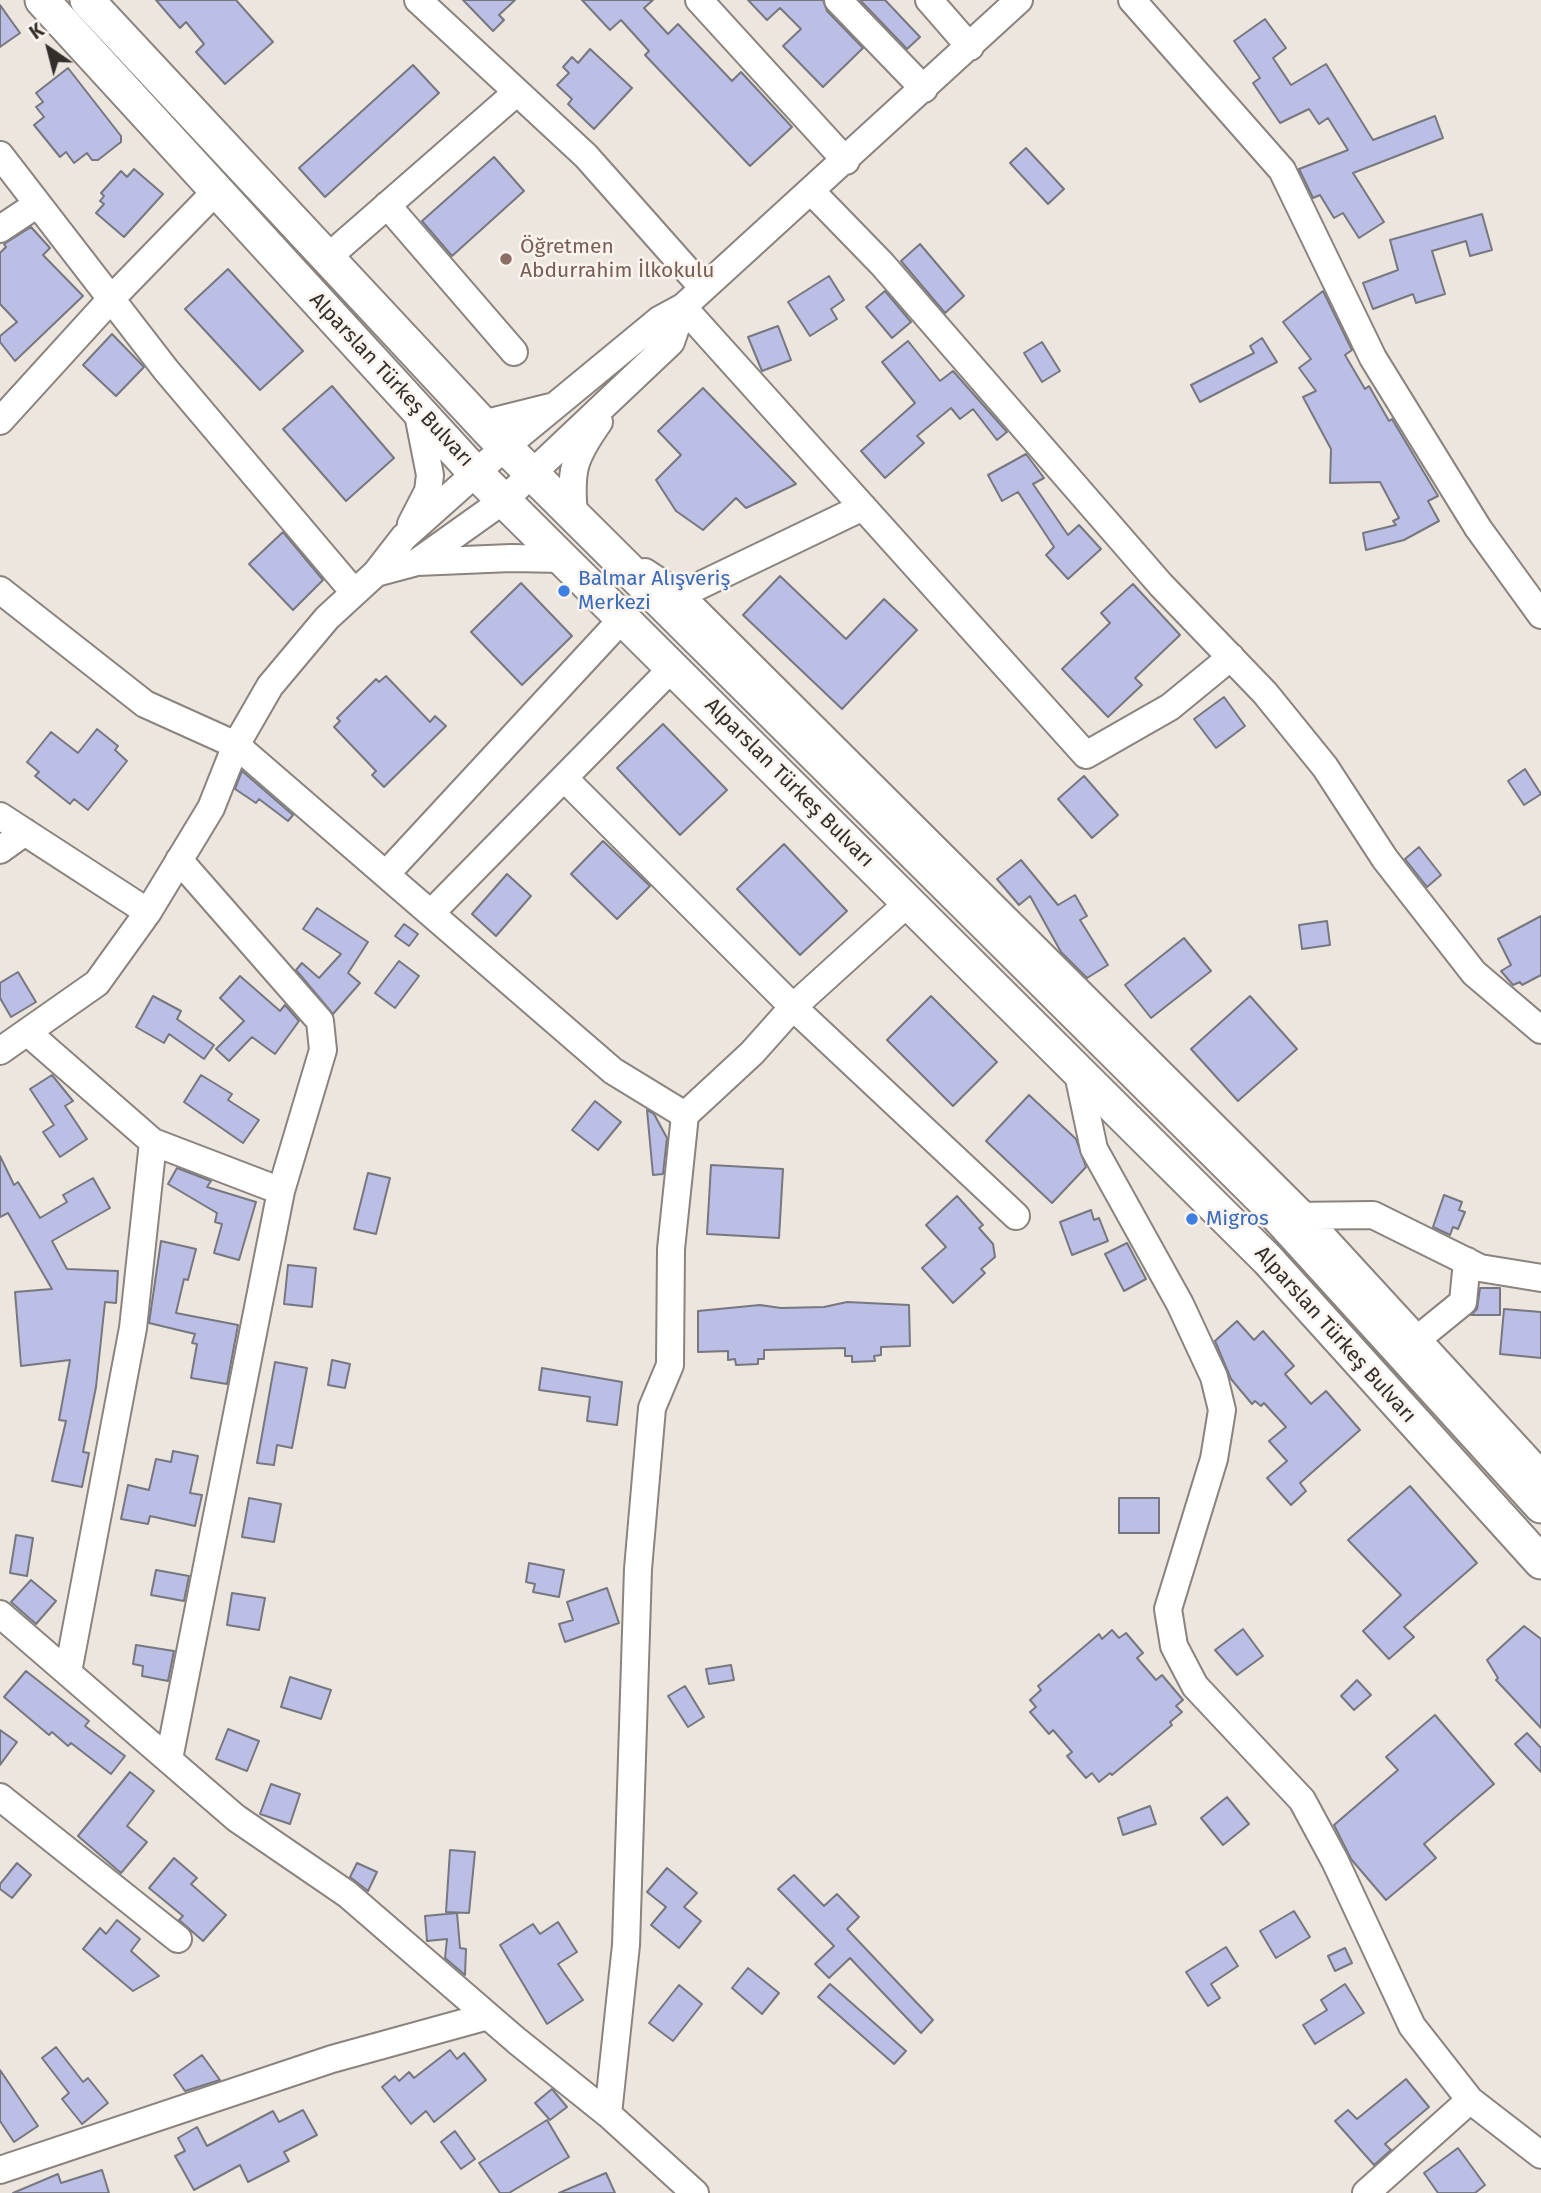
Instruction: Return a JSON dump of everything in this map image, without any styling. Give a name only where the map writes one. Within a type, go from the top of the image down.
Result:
[{"type":"main road","name":"Alparslan Türkeş Bulvarı","points":[[42,0],[477,474],[1268,1260],[1541,1562]]},
{"type":"main road","name":"Alparslan Türkeş Bulvarı","points":[[87,0],[494,435],[1290,1215],[1410,1345],[1541,1506]]},
{"type":"street","points":[[418,0],[586,156],[703,288]]},
{"type":"street","points":[[699,0],[846,161]]},
{"type":"street","points":[[838,0],[924,89]]},
{"type":"street","points":[[929,0],[970,47]]},
{"type":"street","points":[[404,537],[477,474],[494,435],[561,403],[659,320],[683,306],[812,192],[1020,0]]},
{"type":"street","points":[[1132,0],[1282,170],[1373,358],[1478,528],[1541,615]]},
{"type":"street","points":[[327,258],[517,92]]},
{"type":"street","points":[[0,155],[166,370],[353,591]]},
{"type":"street","points":[[0,421],[112,298],[217,190]]},
{"type":"street","points":[[812,192],[882,264],[1161,585],[1231,657],[1325,767],[1385,859],[1474,973],[1541,1030]]},
{"type":"street","points":[[0,229],[37,205]]},
{"type":"street","points":[[387,205],[514,352]]},
{"type":"street","points":[[418,562],[504,500],[671,342],[683,306]]},
{"type":"street","points":[[683,306],[1086,755],[1170,707],[1231,657]]},
{"type":"street","points":[[574,515],[570,477],[584,443],[624,387]]},
{"type":"street","points":[[0,1051],[97,983],[148,912],[211,808],[236,745],[270,686],[353,591],[376,573],[404,537],[428,491],[429,460],[417,409]]},
{"type":"street","points":[[680,595],[863,507]]},
{"type":"street","points":[[607,547],[680,595],[1290,1215],[1373,1215],[1480,1268],[1541,1278]]},
{"type":"street","points":[[376,573],[418,562],[564,559]]},
{"type":"street","points":[[0,590],[145,704],[236,745],[614,1071],[685,1115]]},
{"type":"street","points":[[387,873],[623,618]]},
{"type":"street","points":[[432,912],[672,668]]},
{"type":"street","points":[[564,778],[793,1007],[1016,1216]]},
{"type":"street","points":[[0,816],[148,912]]},
{"type":"street","points":[[0,849],[24,832]]},
{"type":"street","points":[[169,1759],[281,1191],[323,1050],[320,1021],[179,860]]},
{"type":"street","points":[[608,2114],[626,1945],[638,1569],[652,1408],[670,1366],[671,1249],[685,1115],[752,1053],[793,1007],[909,902]]},
{"type":"street","points":[[27,1032],[153,1142],[281,1191]]},
{"type":"street","points":[[1077,1069],[1094,1149],[1180,1304],[1214,1377],[1222,1410],[1214,1459],[1168,1609],[1174,1646],[1195,1686],[1302,1800],[1335,1861],[1412,2026],[1470,2100],[1541,2155]]},
{"type":"street","points":[[68,1672],[132,1328],[153,1142]]},
{"type":"street","points":[[1466,1261],[1463,1302],[1410,1345],[1541,1474]]},
{"type":"street","points":[[0,1614],[236,1818],[347,1894],[488,2016],[608,2114],[695,2193]]},
{"type":"street","points":[[0,1797],[178,1939]]},
{"type":"street","points":[[0,2170],[332,2059],[488,2016]]},
{"type":"street","points":[[1366,2193],[1470,2100]]},
{"type":"building","points":[[156,0],[236,0],[273,42],[225,84],[196,52],[204,44],[186,22],[180,28]]},
{"type":"building","points":[[463,0],[515,0],[499,15],[504,20],[493,31]]},
{"type":"building","points":[[582,0],[653,0],[644,8],[668,34],[678,24],[732,81],[741,72],[792,127],[750,166],[645,55],[649,51],[621,20],[610,30]]},
{"type":"building","points":[[748,0],[823,0],[827,11],[863,48],[823,87],[783,46],[801,29],[780,8],[767,20]]},
{"type":"building","points":[[860,0],[885,0],[920,37],[907,49]]},
{"type":"building","points":[[0,5],[20,33],[0,47]]},
{"type":"building","points":[[1265,19],[1286,48],[1273,58],[1291,85],[1326,64],[1373,140],[1435,116],[1443,138],[1353,173],[1384,222],[1359,238],[1343,213],[1334,218],[1320,195],[1313,198],[1299,169],[1348,150],[1328,118],[1319,124],[1309,109],[1280,123],[1253,83],[1260,78],[1234,41]]},
{"type":"building","points":[[590,49],[632,88],[594,129],[568,104],[572,99],[557,85],[569,73],[563,67],[572,57],[578,63]]},
{"type":"building","points":[[413,65],[439,93],[325,197],[299,168]]},
{"type":"building","points":[[68,68],[121,136],[121,142],[98,160],[92,160],[87,153],[74,163],[66,152],[60,157],[34,125],[44,117],[36,107],[43,102],[36,93]]},
{"type":"building","points":[[1026,148],[1064,189],[1048,204],[1010,163]]},
{"type":"building","points":[[494,157],[524,191],[452,256],[422,221]]},
{"type":"building","points":[[134,169],[163,194],[124,237],[96,213],[104,204],[100,201],[104,196],[101,193],[121,171],[127,177]]},
{"type":"building","points":[[1482,214],[1492,250],[1470,256],[1466,241],[1432,251],[1445,294],[1416,303],[1413,294],[1373,309],[1363,283],[1398,270],[1390,240]]},
{"type":"building","points":[[31,227],[50,248],[43,255],[83,296],[15,361],[0,342],[0,336],[17,322],[0,304],[0,253],[6,247],[4,244]]},
{"type":"building","points":[[920,244],[964,296],[945,313],[901,261]]},
{"type":"building","points":[[228,269],[303,351],[260,390],[185,309]]},
{"type":"building","points":[[829,276],[844,300],[831,309],[837,319],[810,336],[788,302]]},
{"type":"building","points":[[885,291],[911,322],[892,338],[866,307]]},
{"type":"building","points":[[1323,291],[1352,350],[1345,355],[1365,389],[1369,386],[1389,421],[1392,419],[1438,496],[1428,501],[1439,521],[1404,540],[1366,550],[1363,533],[1396,525],[1393,521],[1399,518],[1380,482],[1330,483],[1331,449],[1303,397],[1316,391],[1299,368],[1311,359],[1283,322]]},
{"type":"building","points":[[778,326],[791,360],[762,371],[748,337]]},
{"type":"building","points":[[112,334],[144,367],[116,396],[83,365]]},
{"type":"building","points":[[1262,338],[1277,362],[1200,402],[1191,385],[1254,353],[1250,346]]},
{"type":"building","points":[[908,341],[940,381],[953,371],[1007,432],[997,440],[973,409],[960,419],[951,408],[917,436],[924,443],[885,478],[861,451],[915,403],[882,362]]},
{"type":"building","points":[[1042,342],[1060,371],[1042,382],[1024,353]]},
{"type":"building","points":[[332,386],[394,458],[346,501],[283,429]]},
{"type":"building","points":[[703,388],[796,484],[746,508],[736,498],[703,530],[676,511],[656,480],[681,455],[658,431]]},
{"type":"building","points":[[1026,454],[1044,478],[1033,484],[1068,535],[1079,525],[1101,549],[1068,579],[1046,555],[1054,547],[1018,492],[1002,501],[988,475]]},
{"type":"building","points":[[283,532],[323,580],[293,610],[249,564]]},
{"type":"building","points":[[780,576],[846,639],[884,599],[917,630],[842,709],[743,615]]},
{"type":"building","points":[[521,583],[572,636],[522,685],[471,632]]},
{"type":"building","points":[[1133,584],[1180,635],[1135,678],[1142,685],[1108,717],[1062,669],[1110,623],[1101,613]]},
{"type":"building","points":[[386,676],[430,722],[435,716],[446,726],[384,787],[372,775],[376,771],[334,727],[340,721],[337,718],[376,679],[379,682]]},
{"type":"building","points":[[1224,697],[1245,726],[1216,748],[1194,719]]},
{"type":"building","points":[[663,724],[727,790],[680,835],[617,768]]},
{"type":"building","points":[[97,729],[118,746],[115,750],[127,761],[88,810],[74,799],[70,804],[35,776],[39,772],[27,762],[51,732],[78,753]]},
{"type":"building","points":[[1525,769],[1541,794],[1524,805],[1508,781]]},
{"type":"building","points":[[242,771],[293,815],[288,821],[259,799],[256,803],[235,789]]},
{"type":"building","points":[[1084,776],[1118,815],[1092,838],[1058,799]]},
{"type":"building","points":[[603,841],[650,886],[617,919],[571,874]]},
{"type":"building","points":[[784,844],[847,911],[800,955],[737,889]]},
{"type":"building","points":[[1419,847],[1441,875],[1427,887],[1405,859]]},
{"type":"building","points":[[1021,860],[1058,905],[1075,895],[1087,916],[1080,920],[1108,965],[1087,978],[1061,952],[1030,896],[1019,905],[997,879]]},
{"type":"building","points":[[507,874],[531,896],[496,936],[472,914]]},
{"type":"building","points":[[317,908],[368,942],[348,973],[360,983],[333,1014],[296,970],[302,963],[319,978],[341,954],[303,929]]},
{"type":"building","points":[[1541,916],[1541,975],[1522,985],[1520,982],[1513,985],[1501,971],[1511,965],[1498,939]]},
{"type":"building","points":[[1327,921],[1330,945],[1302,949],[1299,925]]},
{"type":"building","points":[[404,924],[418,934],[409,946],[395,936]]},
{"type":"building","points":[[1184,938],[1211,971],[1151,1018],[1125,985]]},
{"type":"building","points":[[399,961],[419,976],[395,1008],[375,993]]},
{"type":"building","points":[[18,972],[36,1002],[11,1017],[0,998],[0,983]]},
{"type":"building","points":[[240,976],[280,1011],[285,1005],[299,1021],[275,1054],[252,1037],[229,1061],[216,1049],[244,1021],[220,998]]},
{"type":"building","points":[[153,996],[181,1011],[177,1019],[214,1045],[204,1059],[169,1034],[164,1043],[136,1027]]},
{"type":"building","points":[[931,996],[997,1062],[953,1106],[887,1040]]},
{"type":"building","points":[[1250,996],[1297,1049],[1238,1101],[1191,1049]]},
{"type":"building","points":[[52,1075],[73,1101],[65,1106],[87,1139],[60,1157],[43,1132],[54,1125],[30,1089]]},
{"type":"building","points":[[201,1075],[232,1094],[228,1100],[259,1120],[243,1143],[184,1102]]},
{"type":"building","points":[[1029,1095],[1076,1139],[1086,1167],[1052,1203],[986,1141]]},
{"type":"building","points":[[595,1101],[621,1122],[598,1150],[572,1130]]},
{"type":"building","points":[[647,1110],[654,1114],[667,1138],[663,1174],[653,1175]]},
{"type":"building","points":[[0,1156],[14,1185],[18,1182],[40,1218],[67,1202],[63,1195],[93,1178],[110,1208],[52,1241],[67,1269],[118,1271],[116,1303],[105,1302],[96,1387],[83,1452],[89,1453],[82,1487],[52,1481],[66,1421],[59,1420],[70,1360],[21,1366],[15,1292],[52,1289],[8,1213],[0,1217]]},
{"type":"building","points":[[711,1165],[783,1169],[779,1238],[707,1234]]},
{"type":"building","points":[[177,1168],[211,1181],[207,1187],[256,1202],[239,1260],[214,1253],[222,1224],[215,1222],[217,1213],[168,1184]]},
{"type":"building","points":[[368,1173],[390,1178],[376,1234],[354,1229]]},
{"type":"building","points":[[1444,1195],[1462,1202],[1459,1210],[1465,1212],[1458,1229],[1453,1227],[1450,1235],[1433,1227]]},
{"type":"building","points":[[957,1196],[983,1225],[979,1228],[993,1244],[995,1257],[981,1269],[985,1273],[953,1303],[922,1268],[946,1247],[926,1225]]},
{"type":"building","points":[[1091,1210],[1094,1220],[1099,1218],[1108,1241],[1072,1255],[1060,1222]]},
{"type":"building","points":[[161,1241],[196,1249],[188,1280],[184,1279],[176,1313],[238,1325],[227,1384],[191,1378],[197,1344],[192,1343],[195,1334],[149,1323]]},
{"type":"building","points":[[1127,1243],[1146,1279],[1124,1291],[1105,1254]]},
{"type":"building","points":[[288,1265],[316,1268],[312,1307],[284,1304]]},
{"type":"building","points":[[1480,1288],[1500,1288],[1500,1315],[1471,1315],[1477,1309]]},
{"type":"building","points":[[847,1302],[909,1305],[910,1346],[881,1347],[881,1355],[874,1356],[875,1361],[852,1362],[852,1356],[845,1356],[845,1348],[764,1350],[764,1359],[758,1359],[758,1364],[736,1365],[735,1359],[728,1360],[728,1351],[698,1352],[698,1311],[760,1305],[781,1308],[824,1307]]},
{"type":"building","points":[[1504,1309],[1541,1312],[1541,1358],[1500,1354]]},
{"type":"building","points":[[1237,1321],[1254,1340],[1263,1331],[1294,1366],[1285,1374],[1311,1404],[1326,1391],[1360,1430],[1300,1483],[1306,1491],[1291,1505],[1267,1478],[1287,1461],[1269,1441],[1286,1427],[1264,1403],[1261,1406],[1255,1401],[1252,1404],[1231,1379],[1215,1341]]},
{"type":"building","points":[[332,1360],[350,1364],[345,1388],[328,1385]]},
{"type":"building","points":[[275,1362],[307,1368],[292,1448],[277,1445],[274,1465],[257,1463]]},
{"type":"building","points":[[542,1368],[622,1382],[617,1425],[587,1421],[590,1397],[539,1390]]},
{"type":"building","points":[[173,1451],[198,1456],[190,1493],[202,1495],[195,1526],[150,1516],[148,1524],[121,1519],[128,1485],[149,1490],[156,1459],[171,1462]]},
{"type":"building","points":[[1410,1486],[1477,1563],[1404,1627],[1414,1637],[1389,1659],[1363,1631],[1401,1595],[1348,1540]]},
{"type":"building","points":[[249,1498],[281,1504],[274,1542],[242,1537]]},
{"type":"building","points":[[1119,1498],[1159,1498],[1159,1533],[1119,1533]]},
{"type":"building","points":[[16,1535],[33,1538],[27,1576],[10,1573]]},
{"type":"building","points":[[529,1563],[564,1570],[559,1597],[533,1592],[535,1584],[526,1582]]},
{"type":"building","points":[[156,1570],[189,1576],[184,1601],[151,1595]]},
{"type":"building","points":[[31,1580],[56,1601],[36,1624],[11,1602]]},
{"type":"building","points":[[607,1588],[619,1623],[565,1642],[559,1624],[573,1620],[567,1602]]},
{"type":"building","points":[[232,1593],[265,1598],[259,1630],[227,1625]]},
{"type":"building","points":[[1524,1626],[1541,1639],[1541,1728],[1496,1680],[1498,1678],[1487,1660]]},
{"type":"building","points":[[1243,1629],[1263,1656],[1237,1675],[1215,1650]]},
{"type":"building","points":[[1112,1630],[1119,1638],[1126,1633],[1143,1653],[1137,1658],[1156,1680],[1162,1675],[1183,1700],[1176,1706],[1182,1712],[1170,1722],[1172,1725],[1112,1775],[1110,1773],[1099,1782],[1092,1773],[1086,1778],[1067,1756],[1072,1752],[1053,1730],[1049,1734],[1030,1712],[1036,1707],[1030,1700],[1041,1690],[1038,1686],[1099,1634],[1102,1639]]},
{"type":"building","points":[[136,1645],[174,1651],[168,1681],[142,1676],[143,1666],[133,1664]]},
{"type":"building","points":[[731,1665],[734,1680],[709,1684],[706,1669]]},
{"type":"building","points":[[26,1671],[89,1721],[85,1726],[125,1756],[111,1774],[71,1743],[68,1746],[52,1732],[49,1735],[4,1697]]},
{"type":"building","points":[[290,1677],[331,1690],[321,1719],[281,1707]]},
{"type":"building","points":[[1357,1680],[1371,1695],[1354,1710],[1341,1696]]},
{"type":"building","points":[[685,1686],[704,1717],[688,1727],[668,1696]]},
{"type":"building","points":[[1435,1715],[1494,1784],[1424,1844],[1436,1858],[1386,1900],[1351,1859],[1334,1825],[1398,1770],[1386,1757]]},
{"type":"building","points":[[228,1729],[259,1741],[247,1771],[216,1759]]},
{"type":"building","points":[[0,1730],[17,1742],[0,1765]]},
{"type":"building","points":[[1527,1733],[1541,1748],[1541,1772],[1515,1744]]},
{"type":"building","points":[[130,1772],[154,1791],[127,1826],[147,1842],[121,1873],[78,1836]]},
{"type":"building","points":[[271,1784],[300,1794],[290,1824],[260,1814]]},
{"type":"building","points":[[1227,1797],[1249,1824],[1223,1845],[1201,1818]]},
{"type":"building","points":[[1150,1806],[1156,1824],[1123,1835],[1118,1818]]},
{"type":"building","points":[[450,1850],[475,1852],[469,1913],[446,1912]]},
{"type":"building","points":[[174,1858],[197,1878],[191,1884],[226,1915],[203,1941],[179,1920],[183,1916],[149,1888]]},
{"type":"building","points":[[17,1863],[31,1875],[12,1898],[0,1889],[0,1884]]},
{"type":"building","points":[[357,1863],[377,1872],[368,1891],[350,1877]]},
{"type":"building","points":[[667,1868],[697,1893],[684,1907],[701,1921],[679,1948],[651,1925],[666,1907],[647,1892]]},
{"type":"building","points":[[794,1875],[824,1906],[837,1894],[859,1917],[847,1929],[933,2020],[921,2033],[850,1958],[829,1978],[815,1964],[834,1946],[778,1889]]},
{"type":"building","points":[[1294,1911],[1310,1937],[1276,1958],[1260,1931]]},
{"type":"building","points":[[457,1913],[460,1948],[466,1949],[465,1975],[445,1958],[447,1939],[427,1941],[425,1916]]},
{"type":"building","points":[[117,1920],[140,1939],[131,1951],[159,1976],[133,1991],[83,1949],[100,1928],[106,1934]]},
{"type":"building","points":[[558,1922],[577,1952],[558,1964],[583,2000],[547,2024],[500,1945],[533,1924],[540,1934]]},
{"type":"building","points":[[1226,1947],[1238,1966],[1211,1984],[1220,1998],[1208,2006],[1186,1972]]},
{"type":"building","points":[[1345,1948],[1352,1963],[1335,1971],[1328,1956]]},
{"type":"building","points":[[748,1968],[779,1993],[762,2014],[732,1988]]},
{"type":"building","points":[[830,1984],[906,2051],[894,2064],[818,1997]]},
{"type":"building","points":[[1345,1984],[1364,2013],[1315,2044],[1303,2025],[1327,2010],[1321,2000]]},
{"type":"building","points":[[679,1985],[702,2004],[673,2041],[649,2023]]},
{"type":"building","points":[[56,2047],[83,2082],[88,2078],[108,2103],[82,2124],[62,2099],[69,2093],[42,2058]]},
{"type":"building","points":[[450,2050],[457,2059],[464,2053],[486,2080],[434,2122],[426,2111],[411,2124],[382,2087],[395,2076],[399,2081],[409,2072],[414,2078]]},
{"type":"building","points":[[202,2055],[220,2080],[185,2091],[174,2075]]},
{"type":"building","points":[[0,2070],[38,2126],[14,2142],[0,2121]]},
{"type":"building","points":[[1406,2079],[1429,2107],[1385,2144],[1391,2150],[1374,2165],[1335,2121],[1348,2110],[1357,2119]]},
{"type":"building","points":[[552,2089],[567,2107],[550,2120],[535,2103]]},
{"type":"building","points":[[303,2110],[317,2135],[284,2152],[289,2161],[248,2182],[240,2165],[194,2190],[175,2156],[185,2151],[178,2138],[197,2127],[207,2146],[273,2111],[279,2122]]},
{"type":"building","points":[[547,2120],[569,2157],[509,2193],[500,2193],[479,2163]]},
{"type":"building","points":[[455,2131],[475,2159],[461,2169],[441,2142]]},
{"type":"building","points":[[1458,2148],[1485,2185],[1475,2193],[1438,2193],[1424,2173]]},
{"type":"building","points":[[102,2170],[109,2193],[13,2193],[58,2174],[61,2183]]},
{"type":"building","points":[[606,2173],[615,2193],[559,2193]]},
{"type":"place","name":"Öğretmen Abdurrahim İlkokulu","points":[[506,259]]},
{"type":"place","name":"Balmar Alışveriş Merkezi","points":[[564,591]]},
{"type":"place","name":"Migros","points":[[1192,1219]]}]
